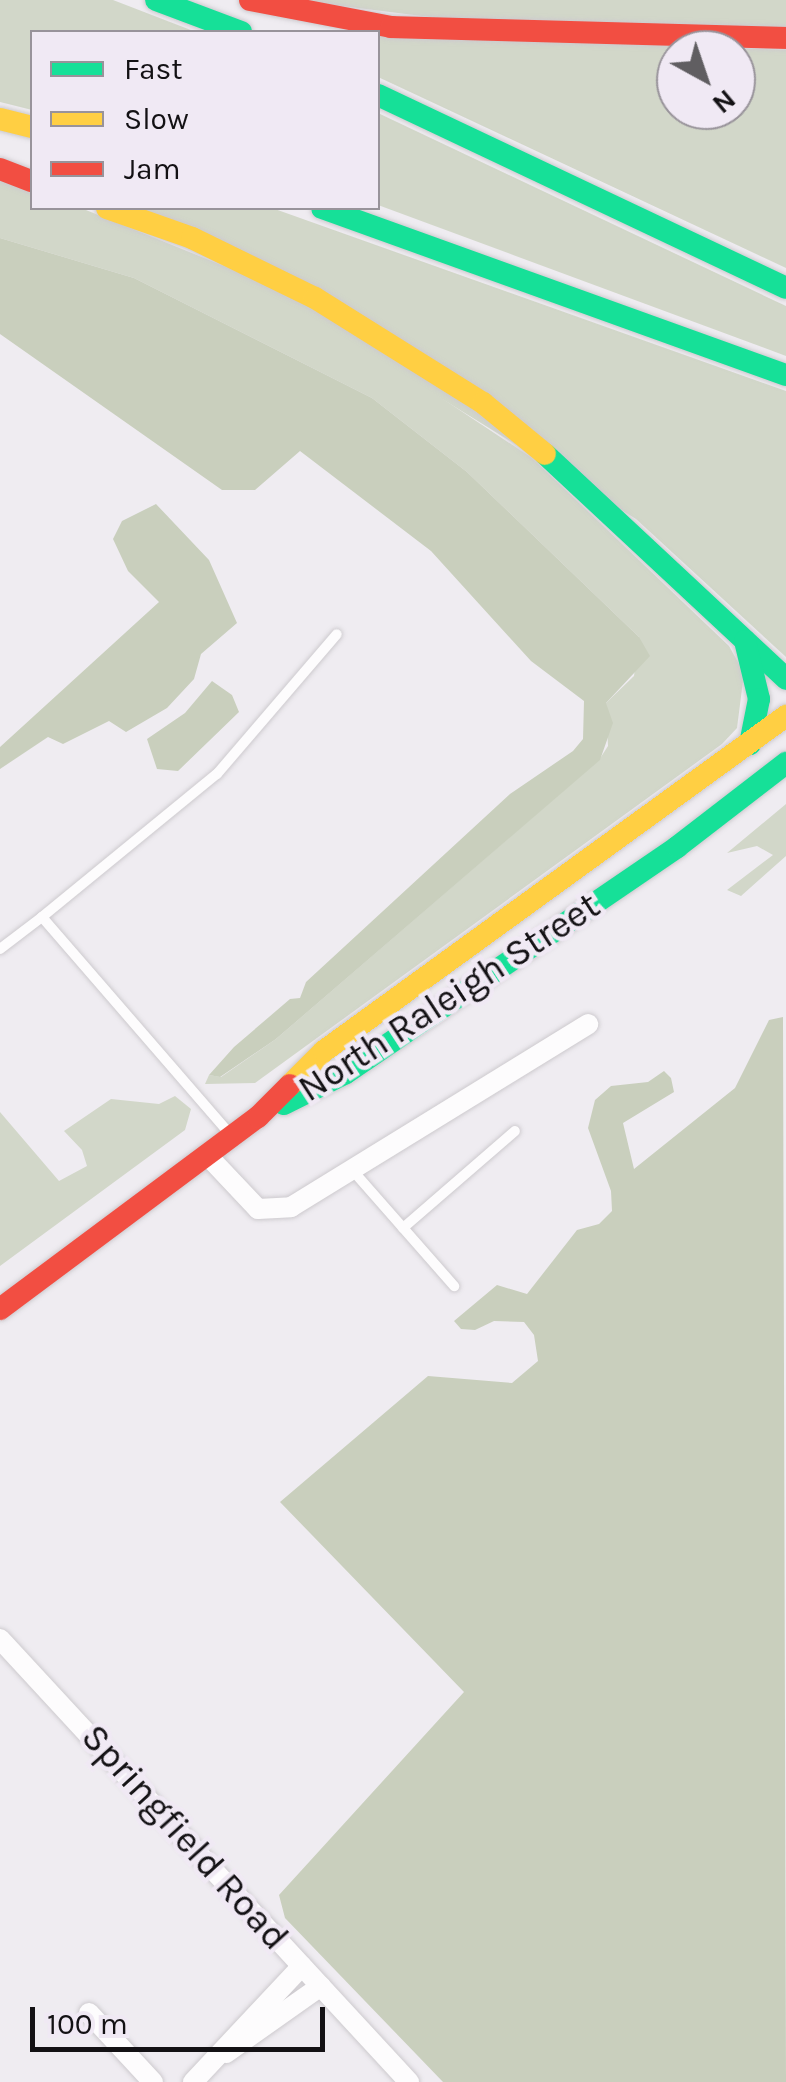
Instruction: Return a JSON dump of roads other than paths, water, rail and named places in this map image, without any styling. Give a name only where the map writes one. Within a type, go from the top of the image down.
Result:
[{"type":"main road","points":[[156,0],[237,30]]},
{"type":"main road","points":[[250,0],[391,27],[786,38]]},
{"type":"main road","points":[[380,96],[786,288]]},
{"type":"main road","points":[[0,119],[30,126]]},
{"type":"main road","points":[[0,169],[30,180]]},
{"type":"main road","points":[[113,210],[256,268],[426,364],[553,460],[786,679]]},
{"type":"main road","points":[[328,210],[786,375]]},
{"type":"main road","points":[[744,639],[759,699],[750,744]]},
{"type":"main road","name":"North Raleigh Street","points":[[258,1117],[324,1050],[786,716]]},
{"type":"main road","name":"North Raleigh Street","points":[[258,1117],[346,1073],[677,847],[786,764]]},
{"type":"main road","points":[[0,1308],[258,1117]]},
{"type":"street","points":[[207,1155],[258,1209],[291,1207],[354,1172],[588,1024]]},
{"type":"street","name":"Springfield Road","points":[[0,1639],[409,2082]]},
{"type":"street","points":[[226,2053],[234,2034],[302,1966]]},
{"type":"street","points":[[193,2082],[226,2053],[322,1986]]},
{"type":"street","points":[[89,2013],[152,2082]]},
{"type":"lane","points":[[0,949],[217,774],[337,634]]},
{"type":"lane","points":[[42,916],[232,1137]]},
{"type":"lane","points":[[403,1228],[515,1131]]},
{"type":"lane","points":[[354,1172],[454,1286]]}]
